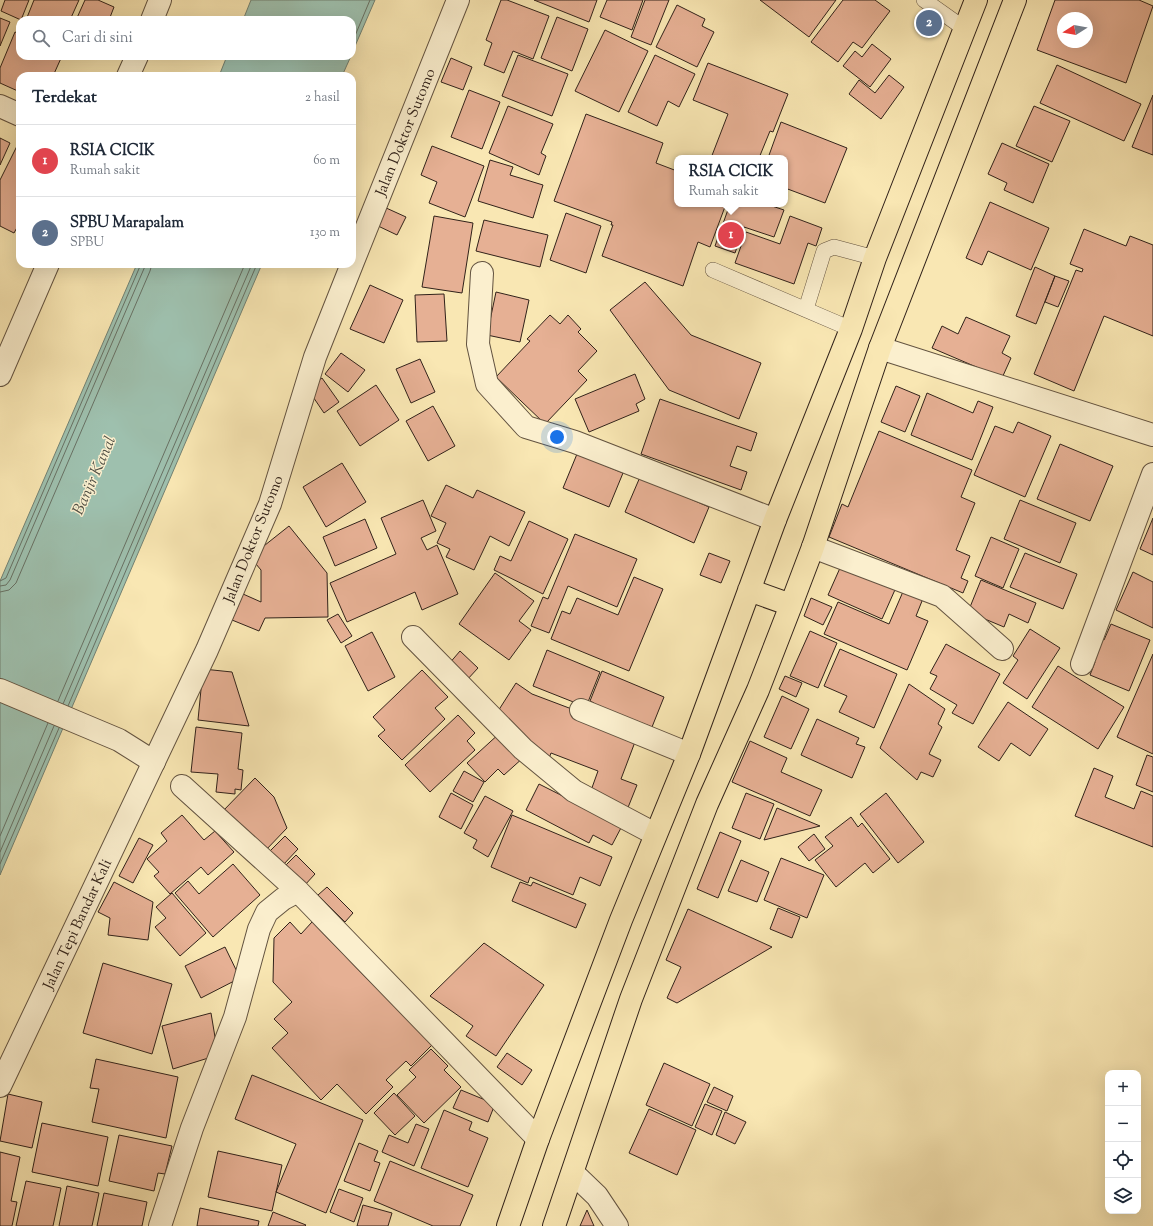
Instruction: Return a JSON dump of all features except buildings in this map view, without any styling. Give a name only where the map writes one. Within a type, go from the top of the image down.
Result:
[{"type":"main road","points":[[508,1226],[538,1139],[621,920],[689,754],[775,520],[851,329],[875,258],[976,0]]},
{"type":"main road","points":[[554,1226],[631,1000],[707,804],[758,690],[791,605],[813,547],[880,348],[1015,0]]},
{"type":"main road","points":[[749,590],[791,605]]},
{"type":"street","points":[[154,16],[160,0]]},
{"type":"street","name":"Jalan Doktor Sutomo","points":[[356,254],[458,0]]},
{"type":"street","points":[[130,72],[135,60]]},
{"type":"street","points":[[0,106],[16,113]]},
{"type":"street","points":[[0,376],[46,268]]},
{"type":"street","name":"Jalan Doktor Sutomo","points":[[154,762],[207,650],[270,504],[315,357],[350,268]]},
{"type":"street","points":[[482,273],[478,344],[487,384],[526,427],[582,445],[775,520]]},
{"type":"street","points":[[880,348],[1153,434]]},
{"type":"street","points":[[1082,664],[1153,474]]},
{"type":"street","points":[[813,547],[942,596],[1002,649]]},
{"type":"street","points":[[414,637],[522,749],[574,791],[655,834]]},
{"type":"street","points":[[0,690],[119,740],[154,762]]},
{"type":"street","points":[[581,710],[689,754]]},
{"type":"street","name":"Jalan Tepi Bandar Kali","points":[[0,1086],[154,762]]},
{"type":"street","points":[[182,786],[298,891],[538,1139]]},
{"type":"street","points":[[160,1226],[192,1128],[235,1018],[259,929],[268,912],[283,898],[298,891]]},
{"type":"street","points":[[573,1173],[597,1196],[617,1226]]},
{"type":"lane","points":[[924,0],[965,28]]},
{"type":"lane","points":[[806,309],[824,251],[834,247],[875,258]]},
{"type":"lane","points":[[713,270],[851,329]]},
{"type":"water","points":[[251,0],[375,0],[356,44],[356,16],[245,16]]},
{"type":"water","points":[[225,60],[349,60],[344,72],[221,72]]},
{"type":"water","name":"Banjir Kanal","points":[[135,268],[260,268],[0,875],[0,581]]},
{"type":"place","name":"SPBU Marapalam","points":[[929,23]]},
{"type":"place","name":"RSIA CICIK","points":[[731,235]]}]
